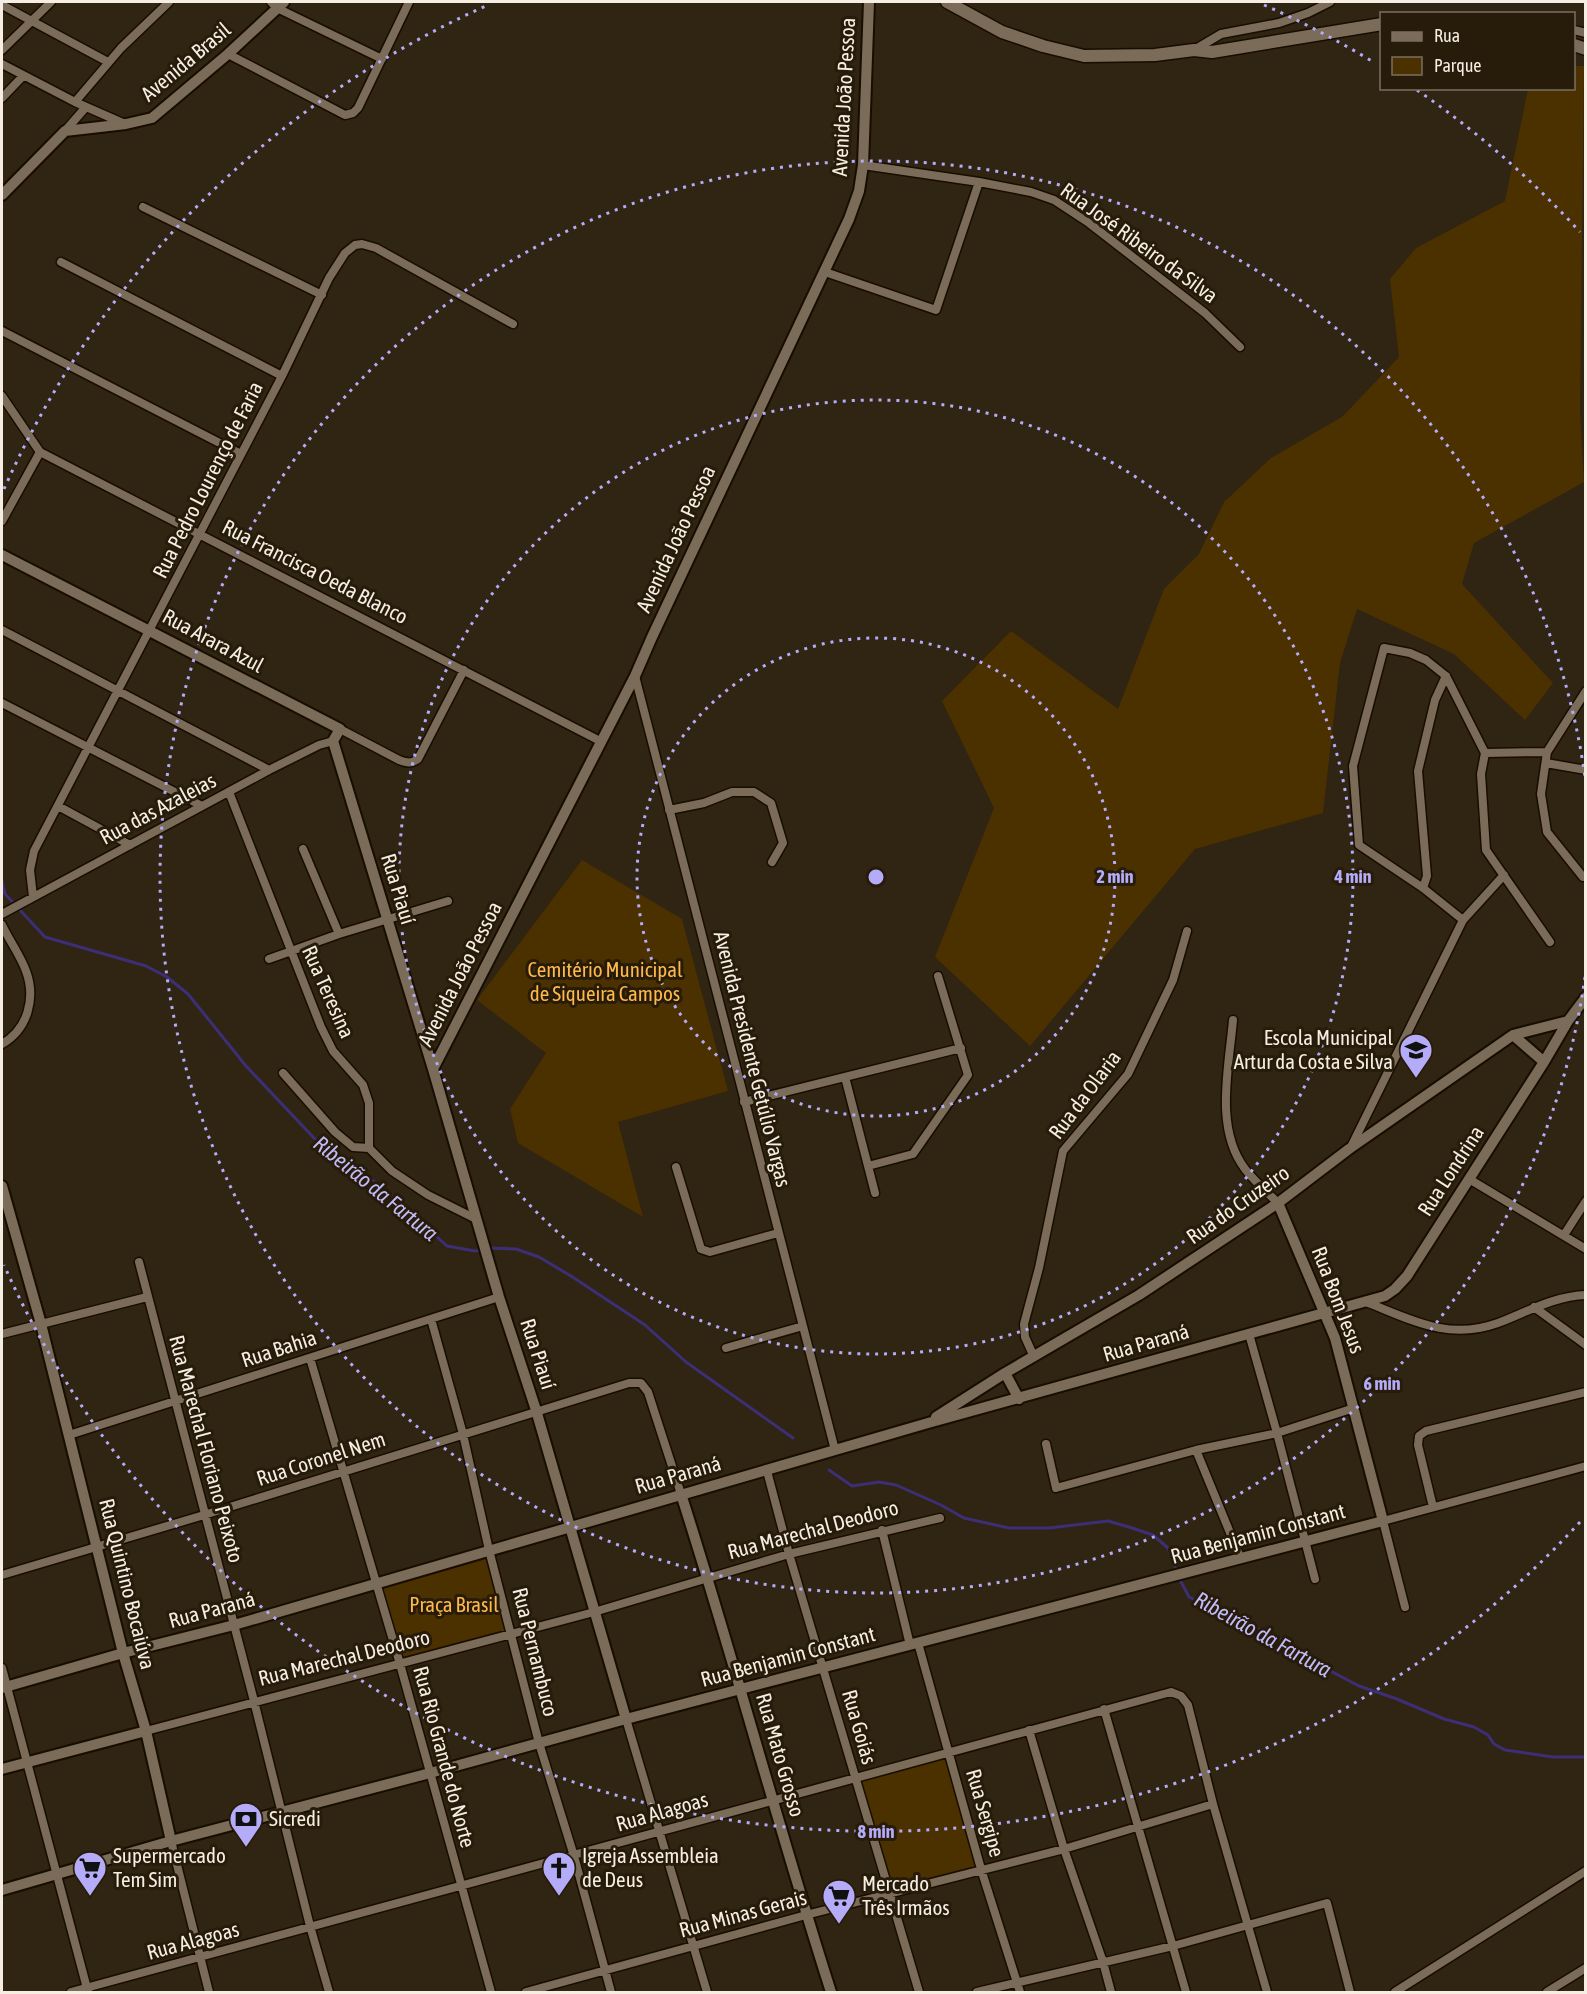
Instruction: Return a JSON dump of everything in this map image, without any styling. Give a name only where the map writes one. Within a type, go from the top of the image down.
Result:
[{"type":"main road","points":[[947,2],[1002,32],[1043,46],[1084,56],[1155,55],[1194,50],[1212,52],[1380,24]]},
{"type":"street","points":[[2,50],[51,2]]},
{"type":"street","points":[[75,102],[108,62],[169,2]]},
{"type":"street","points":[[228,54],[345,115],[352,113],[358,108],[409,2]]},
{"type":"street","name":"Avenida João Pessoa","points":[[433,1069],[635,676],[849,219],[859,191],[863,165],[869,2]]},
{"type":"street","points":[[1194,50],[1221,34],[1279,23],[1330,2]]},
{"type":"street","points":[[277,4],[382,59]]},
{"type":"street","name":"Avenida Brasil","points":[[65,131],[126,124],[152,118],[228,54],[277,4]]},
{"type":"street","points":[[2,5],[108,62]]},
{"type":"street","points":[[2,64],[75,102],[126,124]]},
{"type":"street","points":[[2,98],[23,76]]},
{"type":"street","points":[[2,195],[86,107]]},
{"type":"street","name":"Rua José Ribeiro da Silva","points":[[863,165],[979,182],[1031,192],[1054,200],[1089,223],[1205,313],[1240,347]]},
{"type":"street","points":[[825,272],[936,310],[979,182]]},
{"type":"street","points":[[143,207],[322,295]]},
{"type":"street","name":"Rua Pedro Lourenço de Faria","points":[[30,899],[30,870],[34,851],[282,376],[329,278],[345,253],[355,245],[362,244],[376,248],[513,324]]},
{"type":"street","points":[[61,262],[282,376]]},
{"type":"street","points":[[2,331],[241,454]]},
{"type":"street","name":"Rua Francisca Oeda Blanco","points":[[3,404],[40,452],[600,741]]},
{"type":"street","points":[[2,521],[40,452]]},
{"type":"street","name":"Rua Arara Azul","points":[[2,555],[406,763],[418,759],[464,669]]},
{"type":"street","points":[[2,630],[269,770]]},
{"type":"street","points":[[1463,920],[1422,888],[1359,846],[1353,766],[1384,648],[1410,653],[1426,660],[1446,676],[1485,753],[1481,774],[1486,850],[1550,942]]},
{"type":"street","name":"Avenida Presidente Getúlio Vargas","points":[[635,676],[835,1450]]},
{"type":"street","points":[[1422,888],[1427,876],[1418,771],[1435,700],[1446,676]]},
{"type":"street","points":[[1585,693],[1547,752],[1541,794],[1546,832],[1583,877],[1586,876]]},
{"type":"street","points":[[2,704],[202,806]]},
{"type":"street","points":[[333,741],[339,729]]},
{"type":"street","name":"Rua das Azaleias","points":[[5,912],[269,770],[319,745],[333,741]]},
{"type":"street","name":"Rua Piauí","points":[[333,741],[433,1069],[499,1297],[537,1410],[658,1832],[707,1992]]},
{"type":"street","points":[[1485,753],[1547,752]]},
{"type":"street","points":[[1546,763],[1586,770]]},
{"type":"street","name":"Rua Teresina","points":[[229,792],[321,1027],[333,1051],[363,1085],[369,1103],[369,1148]]},
{"type":"street","points":[[669,810],[704,802],[732,792],[754,792],[771,803],[783,843],[772,862]]},
{"type":"street","points":[[58,806],[130,845]]},
{"type":"street","points":[[303,849],[339,934]]},
{"type":"street","points":[[1350,1149],[1463,920],[1504,875]]},
{"type":"street","points":[[269,959],[339,934],[448,901]]},
{"type":"street","points":[[2,925],[25,970],[30,990],[29,1007],[23,1025],[2,1044]]},
{"type":"street","name":"Rua da Olaria","points":[[1034,1357],[1025,1337],[1024,1324],[1039,1268],[1063,1151],[1128,1074],[1173,980],[1188,931]]},
{"type":"street","points":[[868,1166],[913,1154],[968,1075],[938,976]]},
{"type":"street","name":"Rua Londrina","points":[[1385,1296],[1407,1276],[1568,1021],[1586,997]]},
{"type":"street","name":"Rua Bom Jesus","points":[[1233,1020],[1225,1107],[1231,1141],[1244,1168],[1278,1203],[1335,1338],[1405,1607]]},
{"type":"street","name":"Rua do Cruzeiro","points":[[928,1423],[1005,1373],[1139,1295],[1278,1203],[1350,1149],[1513,1035],[1568,1021]]},
{"type":"street","points":[[1513,1035],[1544,1062]]},
{"type":"street","points":[[744,1102],[961,1048]]},
{"type":"street","points":[[283,1073],[334,1132],[353,1147],[369,1148],[392,1171],[428,1195],[476,1219]]},
{"type":"street","points":[[845,1077],[875,1193]]},
{"type":"street","points":[[676,1167],[701,1249],[710,1252],[778,1233]]},
{"type":"street","points":[[1469,1179],[1586,1249]]},
{"type":"street","name":"Rua Quintino Bocaiúva","points":[[2,1186],[41,1324],[123,1653],[146,1731],[171,1841],[210,1992]]},
{"type":"street","points":[[1564,1236],[1586,1201]]},
{"type":"street","name":"Rua Marechal Floriano Peixoto","points":[[139,1263],[329,1992]]},
{"type":"street","points":[[1366,1302],[1430,1327],[1447,1331],[1472,1330],[1498,1323],[1558,1299],[1586,1295]]},
{"type":"street","name":"Rua Paraná","points":[[4,1687],[123,1653],[234,1625],[928,1423],[1385,1296]]},
{"type":"street","points":[[2,1334],[147,1297]]},
{"type":"street","name":"Rua Bahia","points":[[69,1435],[499,1297]]},
{"type":"street","points":[[1534,1307],[1586,1345]]},
{"type":"street","name":"Rua Pernambuco","points":[[431,1319],[463,1434],[489,1550],[539,1743],[574,1856],[611,1992]]},
{"type":"street","points":[[726,1348],[803,1326]]},
{"type":"street","points":[[1249,1334],[1315,1579]]},
{"type":"street","name":"Rua Rio Grande do Norte","points":[[310,1358],[400,1664],[491,1992]]},
{"type":"street","points":[[1005,1373],[1019,1399]]},
{"type":"street","name":"Rua Coronel Nem","points":[[2,1575],[629,1383],[641,1383],[648,1392]]},
{"type":"street","name":"Rua Mato Grosso","points":[[648,1392],[708,1579],[806,1915],[831,1992]]},
{"type":"street","points":[[1433,1507],[1418,1445],[1419,1436],[1426,1431],[1586,1392]]},
{"type":"street","points":[[1046,1444],[1056,1488],[1196,1450],[1277,1433],[1354,1408]]},
{"type":"street","points":[[1196,1450],[1240,1557]]},
{"type":"street","name":"Rua Benjamin Constant","points":[[2,1890],[171,1841],[626,1719],[1240,1557],[1305,1542],[1586,1466]]},
{"type":"street","name":"Rua Goiás","points":[[767,1471],[789,1554],[919,1992]]},
{"type":"street","name":"Rua Marechal Deodoro","points":[[2,1769],[594,1612],[789,1554],[940,1518]]},
{"type":"street","name":"Rua Sergipe","points":[[882,1530],[914,1644],[949,1753],[981,1869],[1020,1992]]},
{"type":"street","points":[[2,1668],[4,1687],[27,1762],[87,1990]]},
{"type":"street","name":"Rua Alagoas","points":[[71,1992],[87,1990],[310,1926],[1171,1692],[1182,1696],[1188,1705],[1213,1804]]},
{"type":"street","points":[[1104,1709],[1186,1992]]},
{"type":"street","points":[[1029,1730],[1064,1849],[1112,1992]]},
{"type":"street","points":[[1213,1804],[1267,1992]]},
{"type":"street","name":"Rua Minas Gerais","points":[[526,1992],[806,1915],[1064,1849],[1213,1804]]},
{"type":"street","points":[[1395,1992],[1586,1871]]},
{"type":"street","points":[[977,1992],[1173,1946],[1328,1903],[1350,1992]]},
{"type":"street","points":[[1547,1992],[1586,1968]]},
{"type":"green space","points":[[1575,66],[1584,66],[1580,412],[1584,482],[1474,543],[1462,584],[1553,683],[1525,720],[1454,654],[1357,609],[1340,663],[1323,813],[1195,849],[1030,1046],[935,957],[994,808],[942,701],[1011,631],[1118,709],[1164,589],[1199,554],[1224,502],[1271,458],[1342,417],[1399,357],[1390,279],[1416,248],[1505,201],[1528,90],[1575,90]]},
{"type":"green space","name":"Cemitério Municipal de Siqueira Campos","points":[[582,860],[682,919],[728,1091],[618,1122],[643,1217],[518,1143],[510,1109],[546,1053],[477,1000]]},
{"type":"green space","name":"Praça Brasil","points":[[487,1553],[510,1631],[401,1661],[379,1586]]},
{"type":"green space","points":[[947,1755],[977,1867],[893,1890],[859,1782]]},
{"type":"waterway","name":"Ribeirão da Fartura","points":[[2,881],[5,894],[45,937],[146,966],[167,977],[188,994],[246,1066],[314,1138],[378,1184],[447,1246],[475,1251],[483,1250]]},
{"type":"waterway","name":"Ribeirão da Fartura","points":[[489,1248],[516,1249],[539,1257],[571,1276],[645,1325],[686,1362],[793,1438]]},
{"type":"waterway","name":"Ribeirão da Fartura","points":[[829,1470],[852,1486],[879,1482],[896,1485],[964,1518],[1009,1528],[1049,1528],[1108,1521],[1129,1527],[1153,1535],[1168,1548],[1177,1572]]},
{"type":"waterway","name":"Ribeirão da Fartura","points":[[1179,1578],[1189,1597],[1282,1640],[1304,1657],[1359,1686],[1444,1719],[1474,1727],[1488,1735],[1494,1744],[1505,1750],[1553,1757],[1586,1757]]},
{"type":"place","name":"Escola Municipal Artur da Costa e Silva","points":[[1416,1079]]},
{"type":"place","name":"Sicredi","points":[[246,1848]]},
{"type":"place","name":"Supermercado Tem Sim","points":[[90,1897]]},
{"type":"place","name":"Igreja Assembleia de Deus","points":[[559,1897]]},
{"type":"place","name":"Mercado Três Irmãos","points":[[839,1925]]}]
